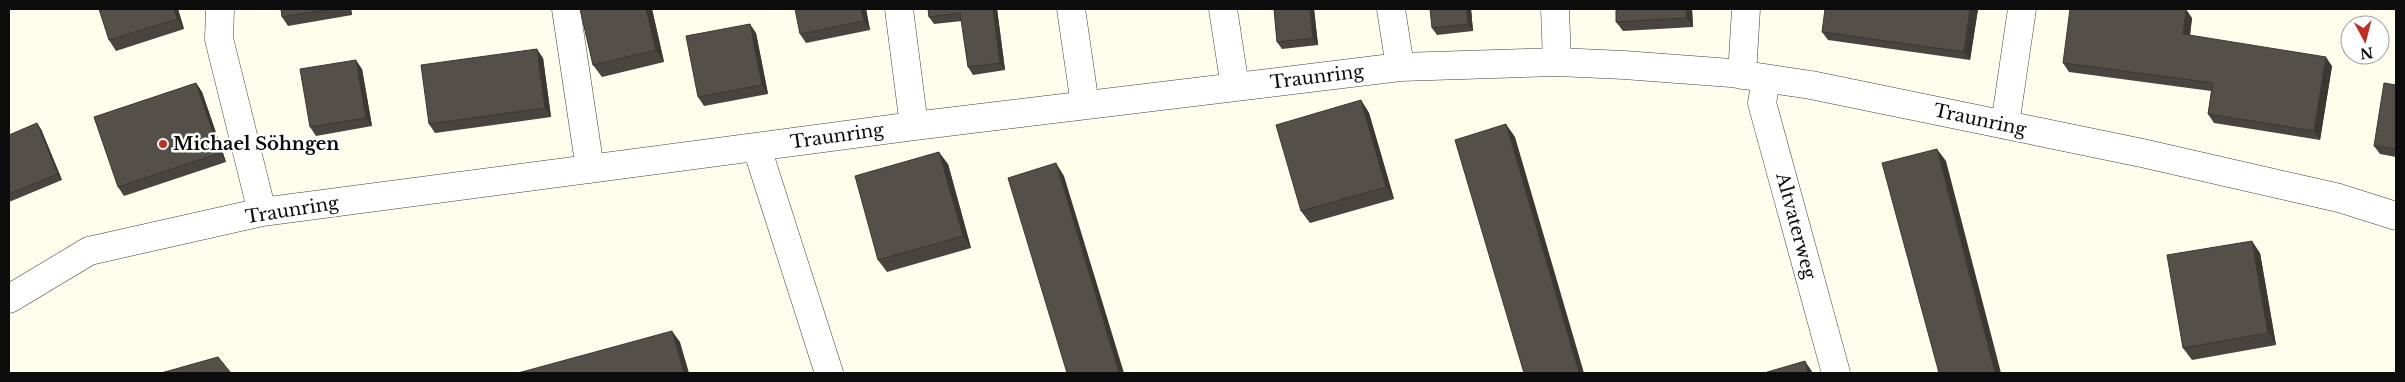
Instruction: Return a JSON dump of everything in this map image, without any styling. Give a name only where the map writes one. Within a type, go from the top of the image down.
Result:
[{"type":"street","points":[[220,9],[218,38],[262,212]]},
{"type":"street","points":[[566,9],[590,169]]},
{"type":"street","points":[[899,9],[914,126]]},
{"type":"street","points":[[1071,9],[1085,105]]},
{"type":"street","points":[[1223,9],[1235,86]]},
{"type":"street","points":[[1391,9],[1400,67]]},
{"type":"street","points":[[1555,9],[1557,62]]},
{"type":"street","name":"Altvaterweg","points":[[1746,9],[1754,77],[1836,373]]},
{"type":"street","points":[[2005,125],[2022,9]]},
{"type":"street","name":"Traunring","points":[[9,299],[89,250],[262,212],[914,126],[1400,67],[1557,62],[1624,65],[1754,77],[1811,85],[2339,198],[2396,216]]},
{"type":"street","points":[[757,148],[829,373]]},
{"type":"building","points":[[99,9],[174,9],[177,19],[109,40]]},
{"type":"building","points":[[281,9],[330,9],[282,17]]},
{"type":"building","points":[[580,9],[646,9],[656,50],[593,65]]},
{"type":"building","points":[[795,9],[861,9],[864,21],[800,34]]},
{"type":"building","points":[[928,9],[993,9],[1000,63],[968,67],[960,13],[929,17]]},
{"type":"building","points":[[1274,9],[1310,9],[1313,38],[1277,42]]},
{"type":"building","points":[[1430,9],[1467,9],[1468,24],[1432,28]]},
{"type":"building","points":[[1616,9],[1686,9],[1687,18],[1616,22]]},
{"type":"building","points":[[1825,9],[1970,9],[1964,52],[1822,32]]},
{"type":"building","points":[[2070,9],[2186,9],[2183,34],[2326,57],[2314,131],[2208,114],[2213,83],[2063,63]]},
{"type":"building","points":[[750,24],[762,85],[698,97],[686,36]]},
{"type":"building","points":[[537,49],[545,108],[429,124],[421,65]]},
{"type":"building","points":[[356,60],[366,118],[310,127],[300,69]]},
{"type":"building","name":"Michael Söhngen","points":[[196,83],[220,153],[118,187],[94,117]]},
{"type":"building","points":[[2384,83],[2396,85],[2396,149],[2374,146]]},
{"type":"building","points":[[1361,100],[1386,187],[1301,211],[1276,125]]},
{"type":"building","points":[[37,123],[58,174],[9,194],[9,135]]},
{"type":"building","points":[[1506,124],[1579,373],[1524,373],[1455,140]]},
{"type":"building","points":[[1937,149],[1995,373],[1939,373],[1882,163]]},
{"type":"building","points":[[939,152],[963,236],[878,260],[855,176]]},
{"type":"building","points":[[1056,163],[1119,373],[1067,373],[1008,178]]},
{"type":"building","points":[[2252,241],[2268,333],[2183,348],[2167,255]]},
{"type":"building","points":[[672,331],[684,373],[518,373]]},
{"type":"building","points":[[218,357],[231,373],[161,373]]},
{"type":"building","points":[[1805,361],[1808,373],[1764,373]]},
{"type":"place","name":"Michael Söhngen","points":[[163,144]]}]
